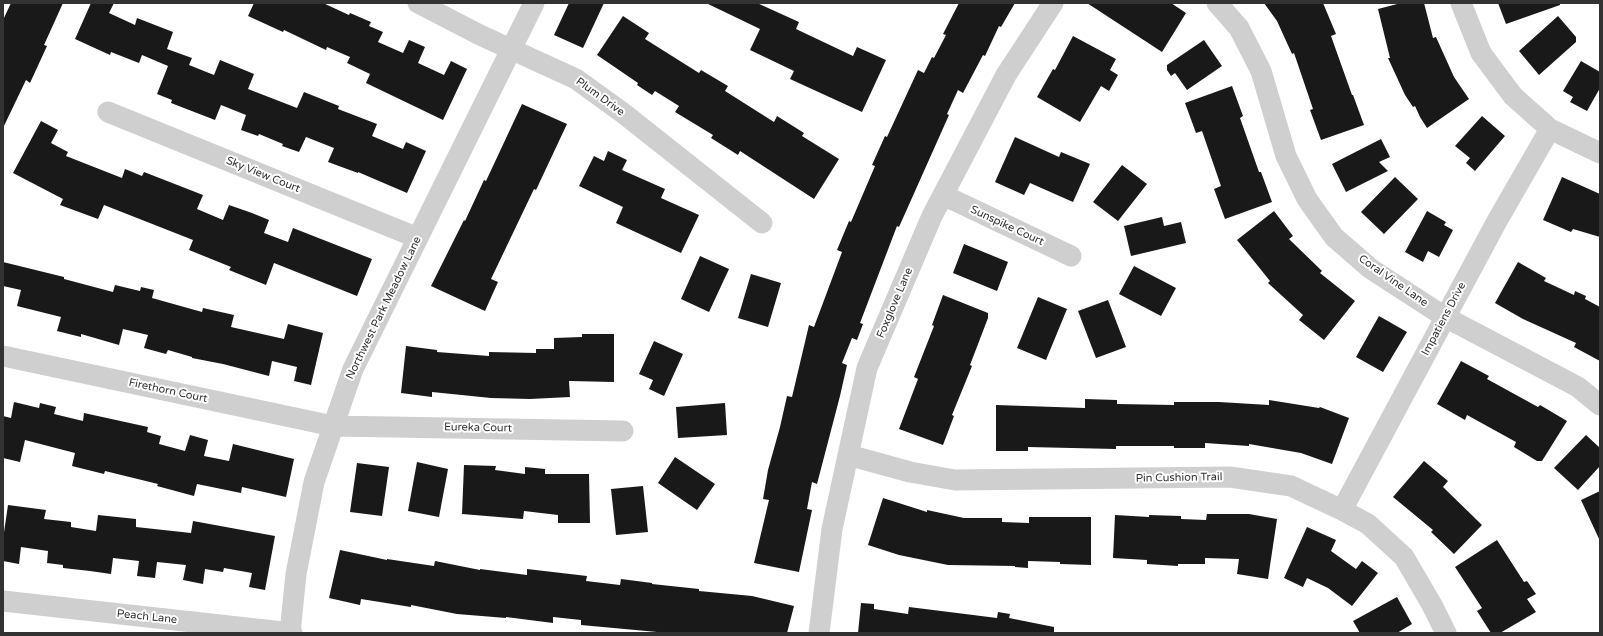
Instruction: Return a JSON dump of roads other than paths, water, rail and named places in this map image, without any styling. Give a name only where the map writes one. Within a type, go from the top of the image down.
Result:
[{"type":"street","name":"Plum Drive","points":[[418,3],[480,35],[576,79],[762,223]]},
{"type":"street","name":"Northwest Park Meadow Lane","points":[[291,633],[296,574],[314,482],[353,369],[534,3]]},
{"type":"street","name":"Foxglove Lane","points":[[819,633],[832,529],[867,368],[932,216],[1006,75],[1053,3]]},
{"type":"street","name":"Coral Vine Lane","points":[[1217,3],[1239,28],[1260,72],[1286,156],[1307,199],[1334,237],[1371,269],[1445,317],[1578,387],[1600,405]]},
{"type":"street","points":[[1461,3],[1481,53],[1512,96],[1550,129],[1600,153]]},
{"type":"street","name":"Sky View Court","points":[[108,112],[418,238]]},
{"type":"street","name":"Impatiens Drive","points":[[1342,510],[1496,220],[1550,129]]},
{"type":"street","name":"Sunspike Court","points":[[943,195],[1071,256]]},
{"type":"street","name":"Firethorn Court","points":[[3,356],[333,426]]},
{"type":"street","name":"Eureka Court","points":[[333,426],[623,431]]},
{"type":"street","name":"Pin Cushion Trail","points":[[848,455],[910,472],[955,480],[1230,476],[1291,486],[1368,524],[1404,557],[1446,633]]},
{"type":"street","name":"Peach Lane","points":[[3,601],[291,633]]}]
